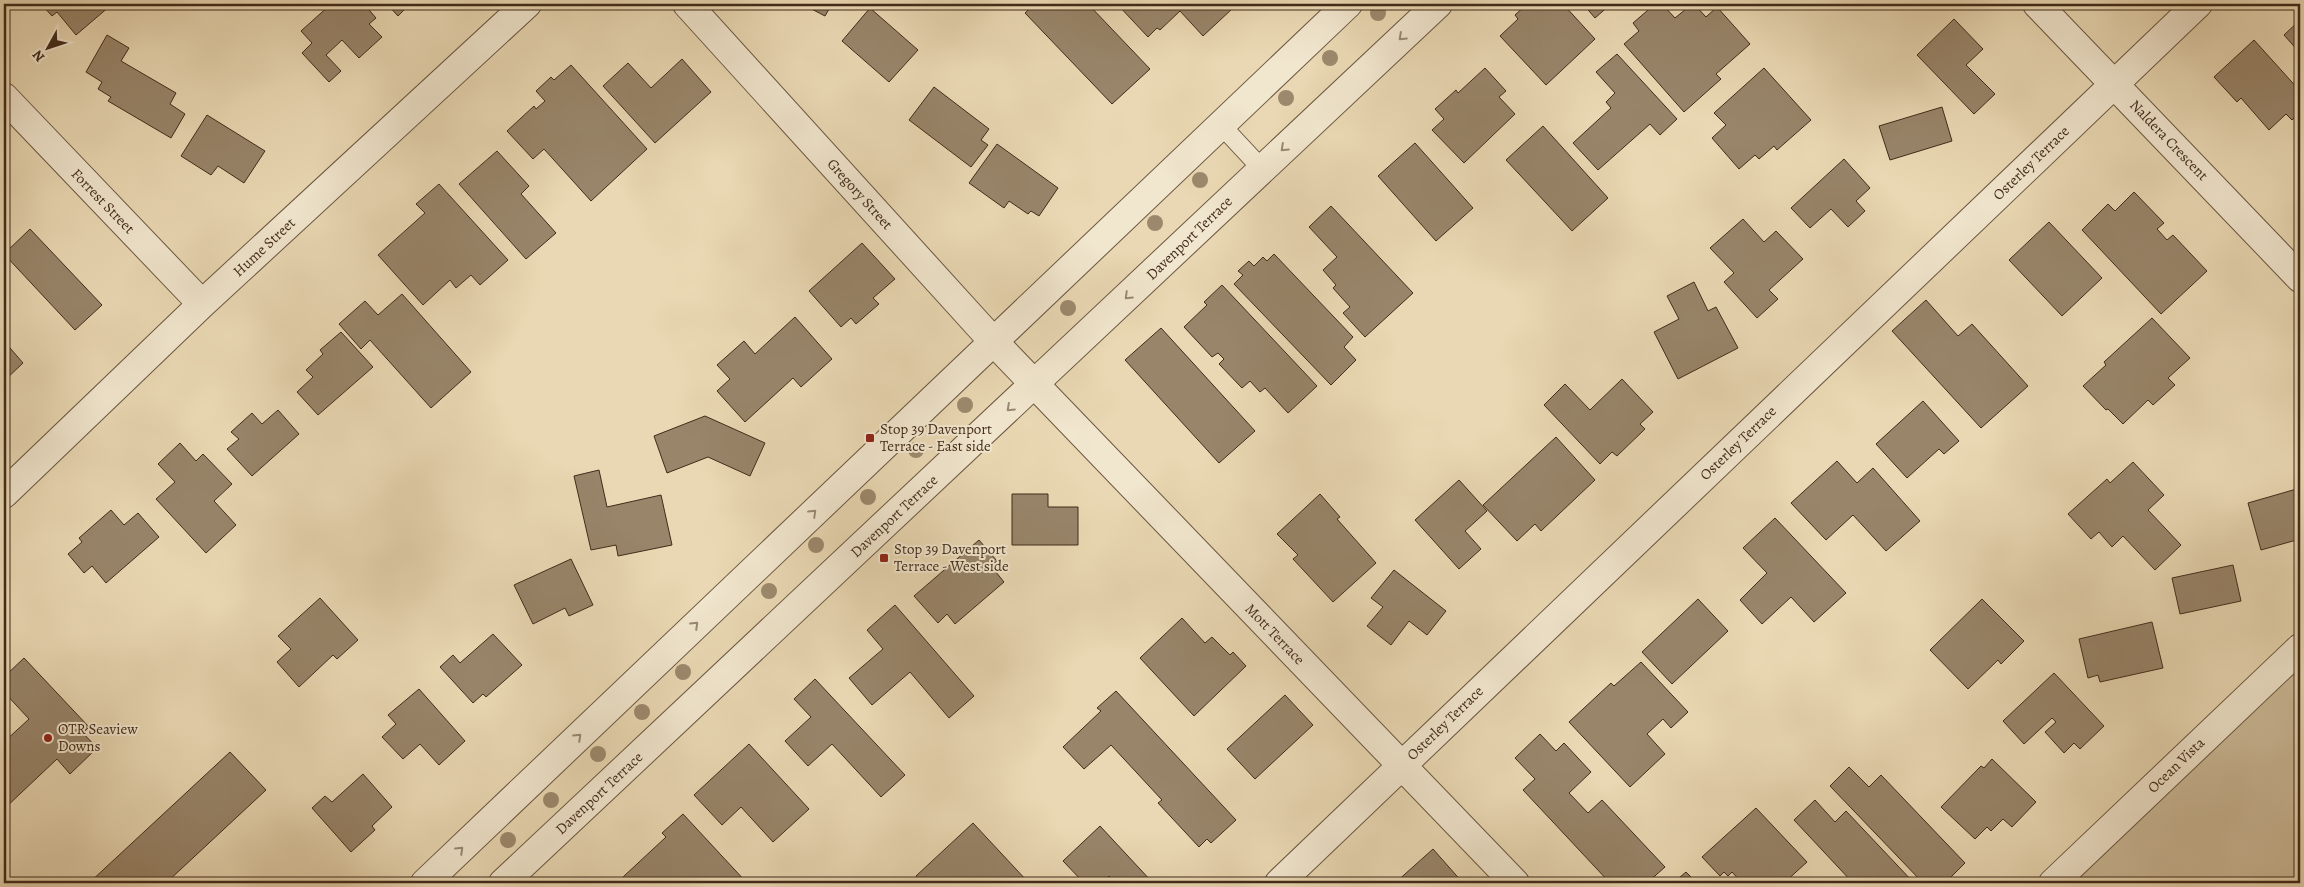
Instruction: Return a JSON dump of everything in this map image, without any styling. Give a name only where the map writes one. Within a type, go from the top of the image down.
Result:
[{"type":"street","name":"Hume Street","points":[[4,494],[202,304],[527,4]]},
{"type":"street","name":"Gregory Street","points":[[687,4],[1035,384]]},
{"type":"street","points":[[425,883],[1348,4]]},
{"type":"street","name":"Davenport Terrace","points":[[503,883],[1438,4]]},
{"type":"street","name":"Naldera Crescent","points":[[2037,4],[2115,83],[2300,278]]},
{"type":"street","name":"Osterley Terrace","points":[[1278,883],[2198,4]]},
{"type":"street","name":"Forrest Street","points":[[4,97],[202,304]]},
{"type":"street","name":"Mott Terrace","points":[[1035,384],[1515,883]]},
{"type":"street","name":"Ocean Vista","points":[[2052,883],[2300,648]]},
{"type":"lane","points":[[1221,125],[1262,169]]},
{"type":"shaded area","points":[[2300,658],[2300,883],[2063,883]]},
{"type":"building","points":[[41,4],[108,4],[110,6],[76,35],[57,12],[52,16]]},
{"type":"building","points":[[331,4],[364,4],[376,18],[369,24],[382,37],[359,58],[342,40],[326,55],[341,71],[329,82],[302,53],[312,43],[301,31]]},
{"type":"building","points":[[387,4],[410,4],[398,16]]},
{"type":"building","points":[[802,4],[832,4],[825,16]]},
{"type":"building","points":[[1035,4],[1088,4],[1150,69],[1112,104],[1025,13]]},
{"type":"building","points":[[1117,4],[1227,4],[1232,9],[1203,36],[1180,11],[1160,30],[1157,28],[1148,37]]},
{"type":"building","points":[[1527,4],[1563,4],[1595,39],[1546,85],[1500,36],[1518,19],[1515,15]]},
{"type":"building","points":[[1583,4],[1611,4],[1595,18]]},
{"type":"building","points":[[1655,4],[1662,4],[1675,18],[1692,4],[1706,17],[1717,7],[1750,44],[1716,74],[1721,79],[1684,112],[1624,44],[1639,31],[1633,23]]},
{"type":"building","points":[[870,8],[918,50],[889,82],[842,41]]},
{"type":"building","points":[[2300,8],[2300,20],[2294,14]]},
{"type":"building","points":[[1954,19],[1983,49],[1966,65],[1995,94],[1974,114],[1917,55]]},
{"type":"building","points":[[2300,20],[2300,53],[2284,35]]},
{"type":"building","points":[[107,35],[129,48],[121,61],[176,93],[170,104],[185,114],[171,138],[108,101],[111,97],[98,89],[102,82],[86,72]]},
{"type":"building","points":[[2254,40],[2300,91],[2300,112],[2292,120],[2286,114],[2269,130],[2241,98],[2237,102],[2214,77]]},
{"type":"building","points":[[1617,54],[1677,119],[1660,135],[1650,124],[1598,170],[1573,143],[1611,108],[1606,102],[1615,93],[1596,72]]},
{"type":"building","points":[[682,59],[711,92],[655,143],[603,86],[628,63],[651,88]]},
{"type":"building","points":[[571,65],[647,149],[591,201],[544,149],[533,159],[507,131],[534,106],[536,109],[545,101],[536,91],[551,77],[554,80]]},
{"type":"building","points":[[1485,68],[1506,91],[1499,97],[1515,114],[1464,163],[1432,130],[1444,119],[1435,109],[1456,90],[1458,93]]},
{"type":"building","points":[[1764,68],[1811,120],[1777,150],[1774,146],[1759,159],[1755,155],[1739,169],[1712,138],[1726,125],[1714,113]]},
{"type":"building","points":[[934,87],[989,129],[981,140],[988,145],[971,167],[909,120]]},
{"type":"building","points":[[1942,107],[1952,141],[1890,160],[1879,126]]},
{"type":"building","points":[[207,115],[265,151],[244,183],[218,166],[211,175],[181,156]]},
{"type":"building","points":[[1543,126],[1608,198],[1572,231],[1506,160]]},
{"type":"building","points":[[1415,143],[1473,208],[1436,241],[1378,176]]},
{"type":"building","points":[[997,144],[1058,188],[1039,216],[1031,211],[1028,214],[1009,201],[1004,208],[969,183]]},
{"type":"building","points":[[497,151],[529,186],[521,194],[556,233],[526,259],[459,184]]},
{"type":"building","points":[[1844,159],[1870,188],[1856,201],[1865,211],[1848,227],[1831,209],[1810,228],[1791,208]]},
{"type":"building","points":[[439,184],[508,260],[480,285],[471,275],[456,288],[450,280],[423,305],[378,255],[425,213],[416,204]]},
{"type":"building","points":[[2134,192],[2164,223],[2157,229],[2167,240],[2173,235],[2207,271],[2161,314],[2082,230],[2108,204],[2115,211]]},
{"type":"building","points":[[1331,206],[1413,293],[1365,337],[1343,313],[1350,307],[1333,288],[1336,285],[1323,270],[1337,257],[1309,227]]},
{"type":"building","points":[[1743,219],[1764,242],[1776,231],[1803,259],[1769,290],[1778,299],[1757,318],[1724,282],[1734,273],[1710,248]]},
{"type":"building","points":[[2049,222],[2102,278],[2062,316],[2009,260]]},
{"type":"building","points":[[30,229],[102,305],[75,330],[4,254]]},
{"type":"building","points":[[862,243],[895,279],[873,298],[879,304],[856,324],[851,318],[841,327],[809,291]]},
{"type":"building","points":[[1274,254],[1353,337],[1344,347],[1356,360],[1331,385],[1234,284],[1243,275],[1238,271],[1249,261],[1254,266],[1263,257],[1267,261]]},
{"type":"building","points":[[1694,282],[1708,311],[1716,307],[1738,348],[1678,379],[1654,332],[1679,319],[1667,296]]},
{"type":"building","points":[[1222,285],[1317,386],[1288,413],[1265,388],[1260,392],[1250,381],[1242,388],[1219,364],[1224,359],[1218,353],[1212,357],[1184,327],[1207,305],[1204,302]]},
{"type":"building","points":[[402,294],[471,372],[431,408],[370,340],[361,349],[339,324],[365,301],[378,315]]},
{"type":"building","points":[[1926,300],[1958,336],[1972,324],[2028,386],[1981,428],[1892,331]]},
{"type":"building","points":[[795,317],[832,359],[801,387],[793,378],[745,422],[717,391],[730,379],[717,365],[744,341],[755,354]]},
{"type":"building","points":[[2152,318],[2190,358],[2168,378],[2175,385],[2153,405],[2148,400],[2123,424],[2108,409],[2106,410],[2083,386],[2106,365],[2104,362]]},
{"type":"building","points":[[1161,328],[1255,431],[1219,463],[1125,360]]},
{"type":"building","points":[[341,332],[373,367],[318,415],[297,392],[313,377],[306,370],[323,354],[320,350]]},
{"type":"building","points":[[4,341],[23,363],[4,381]]},
{"type":"building","points":[[1622,379],[1653,412],[1640,424],[1645,429],[1617,456],[1612,452],[1600,464],[1544,405],[1565,384],[1590,410]]},
{"type":"building","points":[[1923,401],[1959,441],[1944,454],[1939,449],[1907,478],[1876,444]]},
{"type":"building","points":[[278,410],[299,434],[252,476],[227,449],[239,439],[231,432],[252,413],[262,424]]},
{"type":"building","points":[[705,416],[765,443],[750,476],[708,457],[667,473],[654,436]]},
{"type":"building","points":[[1556,437],[1595,480],[1541,531],[1535,524],[1517,541],[1483,505]]},
{"type":"building","points":[[180,443],[196,461],[203,454],[232,484],[214,501],[236,525],[206,553],[156,499],[175,482],[158,464]]},
{"type":"building","points":[[1837,461],[1857,483],[1873,468],[1920,521],[1886,551],[1853,515],[1826,540],[1791,503]]},
{"type":"building","points":[[2133,462],[2164,495],[2148,510],[2181,545],[2155,570],[2123,536],[2112,547],[2099,532],[2091,539],[2068,514],[2107,479],[2110,483]]},
{"type":"building","points":[[599,470],[607,507],[661,495],[672,545],[618,556],[616,545],[591,550],[574,476]]},
{"type":"building","points":[[1459,480],[1487,511],[1465,531],[1481,549],[1459,569],[1415,520]]},
{"type":"building","points":[[2300,488],[2300,539],[2261,550],[2248,503]]},
{"type":"building","points":[[1012,494],[1048,494],[1048,507],[1078,507],[1078,545],[1012,545]]},
{"type":"building","points":[[1320,494],[1340,517],[1337,519],[1376,563],[1333,602],[1293,559],[1298,555],[1277,534]]},
{"type":"building","points":[[111,510],[124,525],[138,513],[159,537],[106,583],[92,566],[84,573],[68,554],[82,542],[79,538]]},
{"type":"building","points":[[1775,518],[1846,593],[1814,622],[1791,597],[1762,624],[1740,600],[1767,573],[1743,548]]},
{"type":"building","points":[[979,540],[997,561],[991,566],[1004,582],[955,624],[947,614],[938,623],[914,596]]},
{"type":"building","points":[[571,559],[593,605],[569,616],[565,608],[533,624],[514,585]]},
{"type":"building","points":[[2233,565],[2241,601],[2180,614],[2172,578]]},
{"type":"building","points":[[1394,570],[1446,611],[1427,635],[1409,621],[1391,645],[1367,626],[1383,607],[1371,598]]},
{"type":"building","points":[[320,598],[358,640],[337,659],[333,655],[299,687],[277,662],[291,649],[278,636]]},
{"type":"building","points":[[1698,599],[1728,631],[1672,684],[1642,652]]},
{"type":"building","points":[[1982,599],[2024,641],[2001,664],[1998,660],[1968,689],[1930,650]]},
{"type":"building","points":[[895,605],[974,696],[949,718],[910,672],[872,705],[849,678],[883,649],[867,630]]},
{"type":"building","points":[[1182,618],[1205,643],[1212,637],[1230,655],[1233,652],[1246,666],[1194,716],[1140,658]]},
{"type":"building","points":[[2152,622],[2163,668],[2100,682],[2098,675],[2088,678],[2079,639]]},
{"type":"building","points":[[493,634],[522,665],[486,697],[483,694],[473,703],[440,667],[453,655],[460,663]]},
{"type":"building","name":"OTR Seaview Downs","points":[[24,658],[89,727],[83,733],[97,748],[70,774],[57,759],[4,809],[4,742],[29,719],[4,692],[4,677]]},
{"type":"building","points":[[1641,662],[1688,712],[1671,728],[1663,719],[1647,734],[1665,754],[1630,787],[1569,722],[1611,683],[1614,686]]},
{"type":"building","points":[[2054,673],[2104,726],[2080,749],[2074,743],[2064,753],[2045,732],[2056,722],[2052,718],[2024,744],[2003,721]]},
{"type":"building","points":[[815,679],[905,775],[881,797],[832,744],[808,766],[785,741],[811,717],[794,699]]},
{"type":"building","points":[[419,689],[465,741],[439,765],[420,744],[403,759],[382,737],[396,724],[388,715]]},
{"type":"building","points":[[1116,691],[1236,820],[1211,843],[1207,839],[1199,847],[1158,803],[1162,800],[1111,745],[1084,769],[1063,747],[1101,711],[1097,708]]},
{"type":"building","points":[[1285,695],[1313,725],[1255,779],[1227,749]]},
{"type":"building","points":[[1540,734],[1556,751],[1564,743],[1591,772],[1569,793],[1588,813],[1602,800],[1665,867],[1647,883],[1610,883],[1523,790],[1535,779],[1515,758]]},
{"type":"building","points":[[749,744],[809,809],[773,842],[741,807],[722,825],[694,795]]},
{"type":"building","points":[[230,752],[266,790],[166,883],[89,883]]},
{"type":"building","points":[[1992,759],[2036,802],[2012,827],[2003,819],[1991,831],[1987,827],[1975,839],[1941,807],[1981,766],[1984,768]]},
{"type":"building","points":[[1849,767],[1869,787],[1881,775],[1965,863],[1945,883],[1923,883],[1830,786]]},
{"type":"building","points":[[363,774],[392,807],[372,826],[375,830],[351,852],[312,808],[325,796],[332,802]]},
{"type":"building","points":[[1815,800],[1835,822],[1846,811],[1914,883],[1853,883],[1794,820]]},
{"type":"building","points":[[1756,808],[1807,862],[1784,883],[1742,883],[1732,872],[1728,876],[1724,872],[1720,876],[1702,857]]},
{"type":"building","points":[[683,814],[747,883],[629,883],[623,877],[666,837],[662,833]]},
{"type":"building","points":[[973,823],[1028,882],[923,883],[916,876]]},
{"type":"building","points":[[1100,826],[1153,883],[1115,883],[1109,876],[1102,883],[1084,883],[1063,861]]},
{"type":"building","points":[[1433,849],[1463,883],[1395,883]]},
{"type":"building","points":[[1686,872],[1697,883],[1673,883]]},
{"type":"place","name":"Stop 39 Davenport Terrace - East side","points":[[870,438]]},
{"type":"place","name":"Stop 39 Davenport Terrace - West side","points":[[884,558]]},
{"type":"place","name":"OTR Seaview Downs","points":[[48,738]]}]
